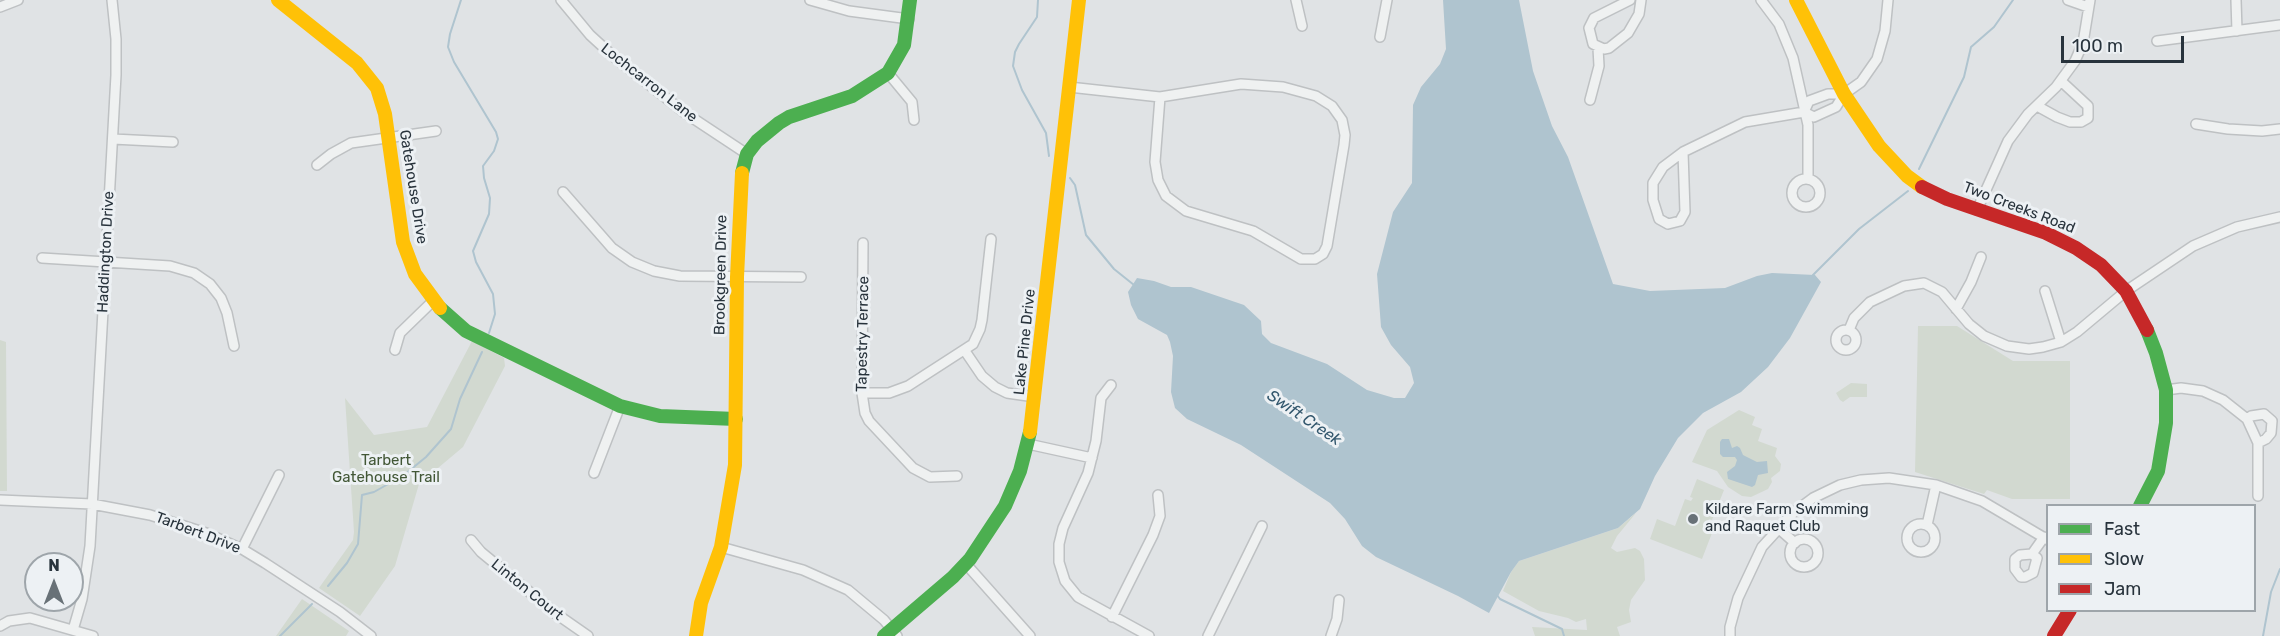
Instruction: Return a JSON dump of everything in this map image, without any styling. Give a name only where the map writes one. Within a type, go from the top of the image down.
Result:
[{"type":"street","points":[[0,7],[18,0]]},
{"type":"street","name":"Haddington Drive","points":[[74,630],[88,561],[92,504],[113,139],[116,54],[112,0]]},
{"type":"street","name":"Gatehouse Drive","points":[[278,0],[365,71],[380,95],[403,242],[415,274],[433,301],[466,331],[534,366],[620,405],[660,416],[736,419]]},
{"type":"street","name":"Lochcarron Lane","points":[[561,0],[590,35],[613,56],[695,120],[747,154]]},
{"type":"street","points":[[810,0],[849,11],[909,19]]},
{"type":"street","points":[[747,154],[757,141],[789,117],[852,96],[888,73],[904,45],[910,0]]},
{"type":"street","name":"Lake Pine Drive","points":[[891,634],[966,564],[1005,506],[1020,471],[1028,444],[1035,397],[1079,0]]},
{"type":"street","points":[[1296,0],[1302,26]]},
{"type":"street","points":[[1380,37],[1387,0]]},
{"type":"street","points":[[1630,0],[1599,15],[1591,23],[1590,36],[1593,45],[1598,48],[1609,48],[1628,33],[1639,14],[1641,0]]},
{"type":"street","points":[[1761,0],[1779,24],[1787,41],[1801,91],[1808,125],[1808,179]]},
{"type":"street","name":"Two Creeks Road","points":[[1796,0],[1844,94],[1879,146],[1907,176],[1935,194],[2046,233],[2076,248],[2101,265],[2126,291],[2148,332],[2166,390],[2166,423],[2158,471],[2141,504]]},
{"type":"street","points":[[1683,152],[1685,212],[1680,220],[1672,224],[1664,223],[1659,219],[1654,207],[1653,183],[1663,167],[1683,152],[1745,122],[1804,112],[1814,117],[1836,107],[1844,94],[1862,82],[1877,59],[1885,31],[1888,0]]},
{"type":"street","points":[[1977,210],[2008,141],[2061,81],[2080,51],[2089,4],[2068,0]]},
{"type":"street","points":[[2236,0],[2237,31]]},
{"type":"street","points":[[2157,40],[2280,25]]},
{"type":"street","points":[[1590,100],[1599,66],[1598,48]]},
{"type":"street","points":[[888,73],[912,102],[914,120]]},
{"type":"street","points":[[2037,106],[2070,122],[2081,122],[2088,118],[2088,106],[2061,81]]},
{"type":"street","points":[[1069,87],[1160,97],[1256,84],[1300,91],[1316,96],[1332,106],[1342,120],[1345,135],[1327,246],[1323,254],[1315,259],[1301,259],[1253,231],[1194,215],[1172,202],[1158,180],[1155,162],[1160,97]]},
{"type":"street","points":[[1804,112],[1809,102],[1828,94],[1844,94]]},
{"type":"street","points":[[2196,124],[2228,129],[2262,131],[2280,129]]},
{"type":"street","points":[[317,165],[351,143],[436,131]]},
{"type":"street","points":[[113,139],[172,142]]},
{"type":"street","name":"Brookgreen Drive","points":[[696,636],[701,603],[721,547],[734,479],[740,184],[747,154]]},
{"type":"street","points":[[563,192],[612,248],[632,262],[667,274],[801,277]]},
{"type":"street","points":[[1849,330],[1854,318],[1870,302],[1912,284],[1924,283],[1942,292],[1969,324],[1984,336],[2001,344],[2029,348],[2043,347],[2061,342],[2093,320],[2126,291],[2180,254],[2207,239],[2237,227],[2280,218]]},
{"type":"street","points":[[861,393],[889,393],[908,386],[965,351],[977,339],[991,239]]},
{"type":"street","name":"Tapestry Terrace","points":[[863,243],[861,393],[869,422],[913,468],[930,477],[957,476]]},
{"type":"street","points":[[1956,309],[1971,282],[1981,256]]},
{"type":"street","points":[[42,258],[170,266],[194,273],[205,279],[221,298],[234,345]]},
{"type":"street","points":[[2045,291],[2061,342]]},
{"type":"street","points":[[395,350],[399,333],[433,301]]},
{"type":"street","points":[[965,351],[982,376],[995,387],[1006,393],[1035,397]]},
{"type":"street","points":[[1111,385],[1101,398],[1092,458],[1086,480],[1063,528],[1059,544],[1059,562],[1061,573],[1070,590],[1087,604],[1149,636]]},
{"type":"street","points":[[2166,390],[2181,388],[2203,391],[2223,400],[2247,419],[2259,443],[2258,496]]},
{"type":"street","points":[[594,473],[620,405]]},
{"type":"street","points":[[2247,419],[2264,414],[2272,421],[2271,433],[2259,443]]},
{"type":"street","points":[[1028,444],[1092,458]]},
{"type":"street","points":[[242,549],[279,476]]},
{"type":"street","points":[[1730,636],[1732,616],[1742,585],[1762,547],[1794,512],[1813,498],[1850,482],[1889,478],[1936,485],[1982,501],[2046,538],[2032,554]]},
{"type":"street","points":[[1927,525],[1936,485]]},
{"type":"street","points":[[1112,617],[1153,535],[1160,516],[1158,495]]},
{"type":"street","name":"Tarbert Drive","points":[[0,500],[92,504],[129,510],[172,521],[242,549],[289,578],[371,636]]},
{"type":"street","points":[[1208,636],[1262,526]]},
{"type":"street","points":[[1778,528],[1795,543]]},
{"type":"street","name":"Linton Court","points":[[471,540],[481,552],[567,623],[588,636]]},
{"type":"street","points":[[721,547],[803,570],[840,586],[862,600],[891,634]]},
{"type":"street","points":[[966,564],[1030,636]]},
{"type":"street","points":[[1331,636],[1337,619],[1339,600]]},
{"type":"street","points":[[2054,636],[2069,612]]},
{"type":"street","points":[[0,626],[9,621],[30,618],[93,636]]},
{"type":"green space","points":[[1918,326],[1957,326],[2013,361],[2070,361],[2070,499],[2012,499],[1987,490],[1984,494],[1915,472]]},
{"type":"green space","points":[[0,340],[6,342],[7,491],[0,491]]},
{"type":"green space","name":"Tarbert Gatehouse Trail","points":[[472,341],[504,358],[505,366],[463,447],[419,484],[395,566],[360,616],[319,588],[353,540],[345,398],[374,435],[427,427]]},
{"type":"green space","points":[[1851,383],[1867,384],[1867,397],[1850,397],[1843,402],[1840,400],[1836,393]]},
{"type":"green space","points":[[1739,410],[1755,417],[1752,425],[1762,429],[1758,441],[1777,448],[1775,456],[1781,464],[1780,471],[1771,478],[1772,482],[1768,489],[1751,497],[1742,496],[1728,487],[1717,471],[1692,462],[1707,430]]},
{"type":"green space","name":"Kildare Farm Swimming and Raquet Club","points":[[1697,479],[1724,490],[1712,520],[1709,519],[1705,530],[1712,533],[1702,559],[1650,539],[1657,519],[1675,526],[1685,499],[1691,501],[1693,498],[1690,497]]},
{"type":"green space","points":[[1636,513],[1617,536],[1611,548],[1617,552],[1635,548],[1640,551],[1644,559],[1645,580],[1631,600],[1629,610],[1631,622],[1617,627],[1620,636],[1535,636],[1532,627],[1587,630],[1586,619],[1576,622],[1539,611],[1503,591],[1511,572],[1519,561],[1618,528]]},
{"type":"green space","points":[[302,599],[349,631],[346,636],[276,636]]},
{"type":"water","points":[[1443,0],[1519,0],[1533,71],[1552,126],[1568,157],[1613,284],[1650,291],[1725,288],[1772,273],[1815,275],[1821,282],[1790,338],[1768,367],[1741,392],[1703,413],[1678,438],[1655,476],[1640,509],[1618,528],[1519,561],[1489,613],[1376,557],[1362,546],[1345,519],[1330,503],[1241,445],[1187,419],[1175,408],[1171,392],[1173,356],[1167,335],[1138,319],[1128,292],[1137,278],[1171,287],[1191,287],[1244,305],[1261,321],[1262,334],[1271,343],[1327,364],[1367,390],[1394,398],[1405,398],[1414,383],[1410,367],[1391,345],[1381,327],[1377,274],[1393,212],[1412,183],[1413,105],[1421,87],[1440,64],[1446,49]]},
{"type":"water","points":[[1722,439],[1729,439],[1732,448],[1737,446],[1743,455],[1757,462],[1767,461],[1768,473],[1758,475],[1752,487],[1728,479],[1727,472],[1735,466],[1737,460],[1735,457],[1723,457],[1720,454]]},
{"type":"waterway","points":[[461,0],[448,47],[454,62],[498,139],[494,151],[483,166],[490,198],[489,214],[473,251],[476,262],[493,294],[495,314],[489,333]]},
{"type":"waterway","name":"Swift Creek","points":[[1038,0],[1037,17],[1015,52],[1013,66],[1022,90],[1046,133],[1049,156]]},
{"type":"waterway","points":[[1919,169],[1964,77],[1971,47],[1994,27],[2013,0]]},
{"type":"waterway","name":"Swift Creek","points":[[1070,178],[1075,185],[1086,235],[1114,269],[1134,285]]},
{"type":"waterway","points":[[1813,275],[1859,229],[1908,191]]},
{"type":"waterway","points":[[328,586],[347,563],[358,544],[362,495],[374,492],[404,475],[426,457],[451,429],[460,399],[482,352]]},
{"type":"waterway","points":[[2263,636],[2271,592],[2280,569]]},
{"type":"waterway","name":"Swift Creek","points":[[1497,595],[1500,599],[1562,629],[1564,636]]},
{"type":"waterway","points":[[280,636],[312,604]]},
{"type":"traffic: fast","points":[[742,173],[747,154],[757,141],[779,123],[789,117],[852,96],[888,73],[904,45],[910,0]]},
{"type":"traffic: fast","points":[[440,308],[466,331],[620,406],[660,416],[736,419]]},
{"type":"traffic: fast","points":[[2141,504],[2158,471],[2166,423],[2166,390],[2147,330]]},
{"type":"traffic: fast","points":[[884,636],[953,577],[970,559],[1005,506],[1020,471],[1030,432]]},
{"type":"traffic: slow","points":[[278,0],[357,63],[377,88],[385,114],[403,242],[415,274],[440,308]]},
{"type":"traffic: slow","points":[[1030,432],[1079,0]]},
{"type":"traffic: slow","points":[[1796,0],[1844,94],[1879,146],[1907,176],[1922,187]]},
{"type":"traffic: slow","points":[[696,636],[701,603],[721,547],[735,465],[737,277],[742,173]]},
{"type":"traffic: jam","points":[[1922,187],[1947,199],[2046,233],[2076,248],[2101,265],[2126,291],[2147,330]]},
{"type":"traffic: jam","points":[[2054,636],[2069,612]]},
{"type":"place","name":"Kildare Farm Swimming and Raquet Club","points":[[1693,519]]}]
